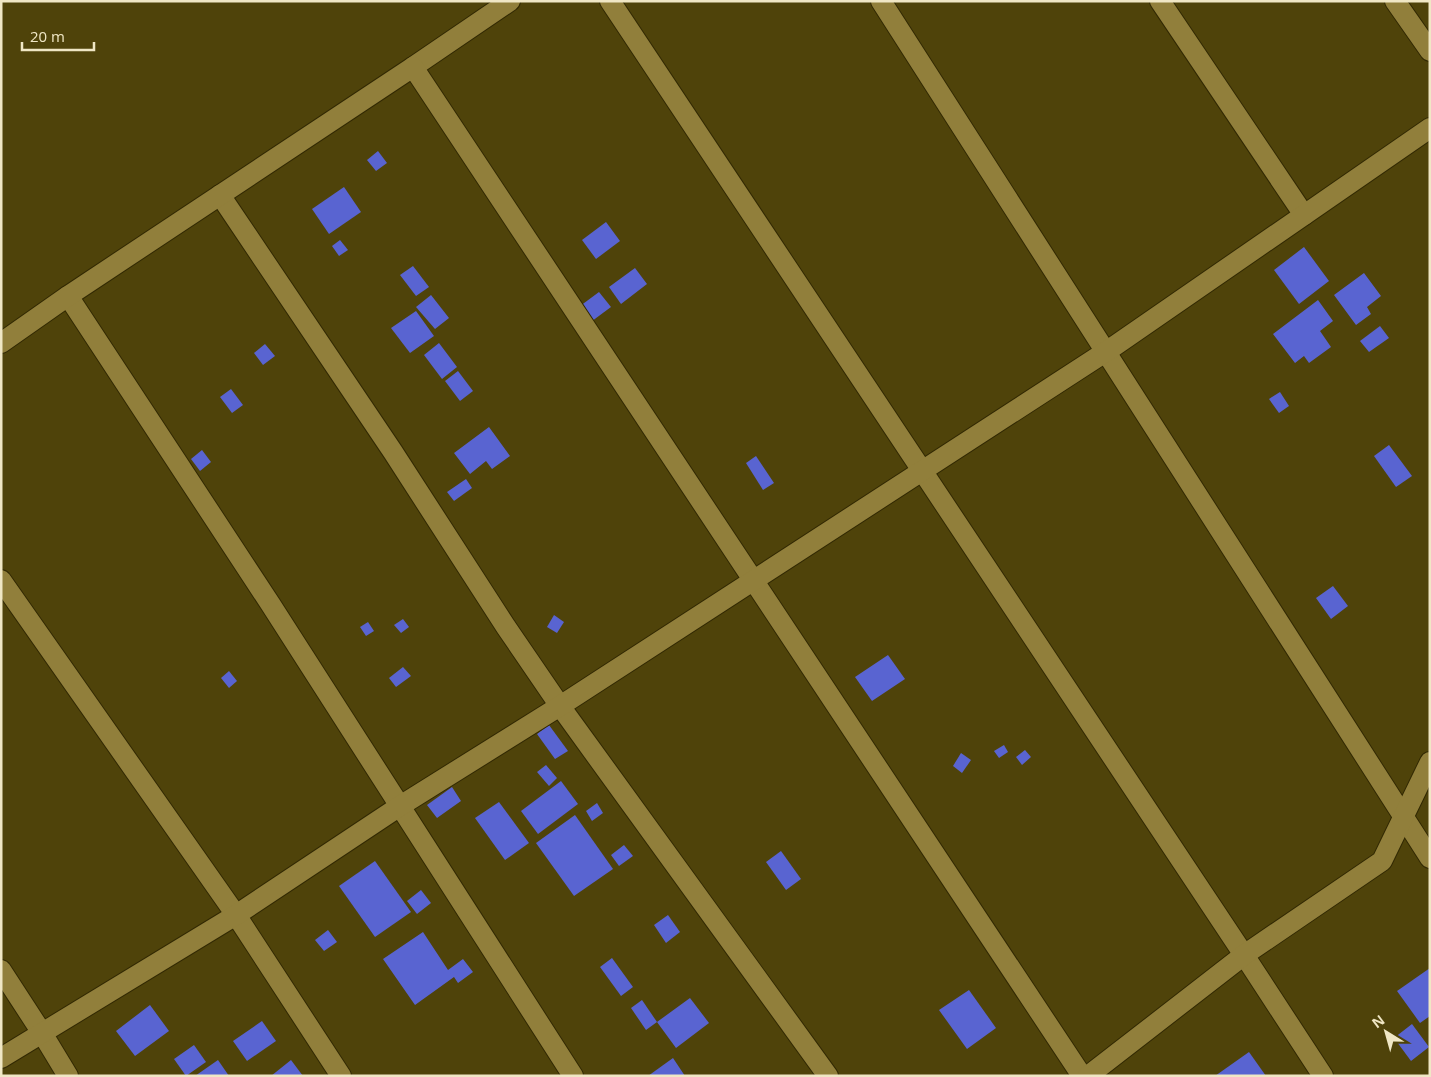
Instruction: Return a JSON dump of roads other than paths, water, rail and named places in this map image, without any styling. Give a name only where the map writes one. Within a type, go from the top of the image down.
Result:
[{"type":"street","points":[[1,343],[68,296],[510,1]]},
{"type":"street","points":[[610,1],[1323,1076]]},
{"type":"street","points":[[881,1],[1430,858]]},
{"type":"street","points":[[1160,1],[1304,215]]},
{"type":"street","points":[[1395,1],[1430,52]]},
{"type":"street","points":[[413,67],[1082,1076]]},
{"type":"street","points":[[1,1058],[236,915],[400,806],[560,706],[1106,352],[1430,128]]},
{"type":"street","points":[[220,196],[393,452],[506,627],[560,706],[828,1076]]},
{"type":"street","points":[[68,296],[261,589],[573,1076]]},
{"type":"street","points":[[1,580],[236,915],[341,1076]]},
{"type":"street","points":[[1088,1076],[1244,955],[1382,861],[1430,762]]},
{"type":"street","points":[[1,970],[42,1032],[68,1076]]}]
